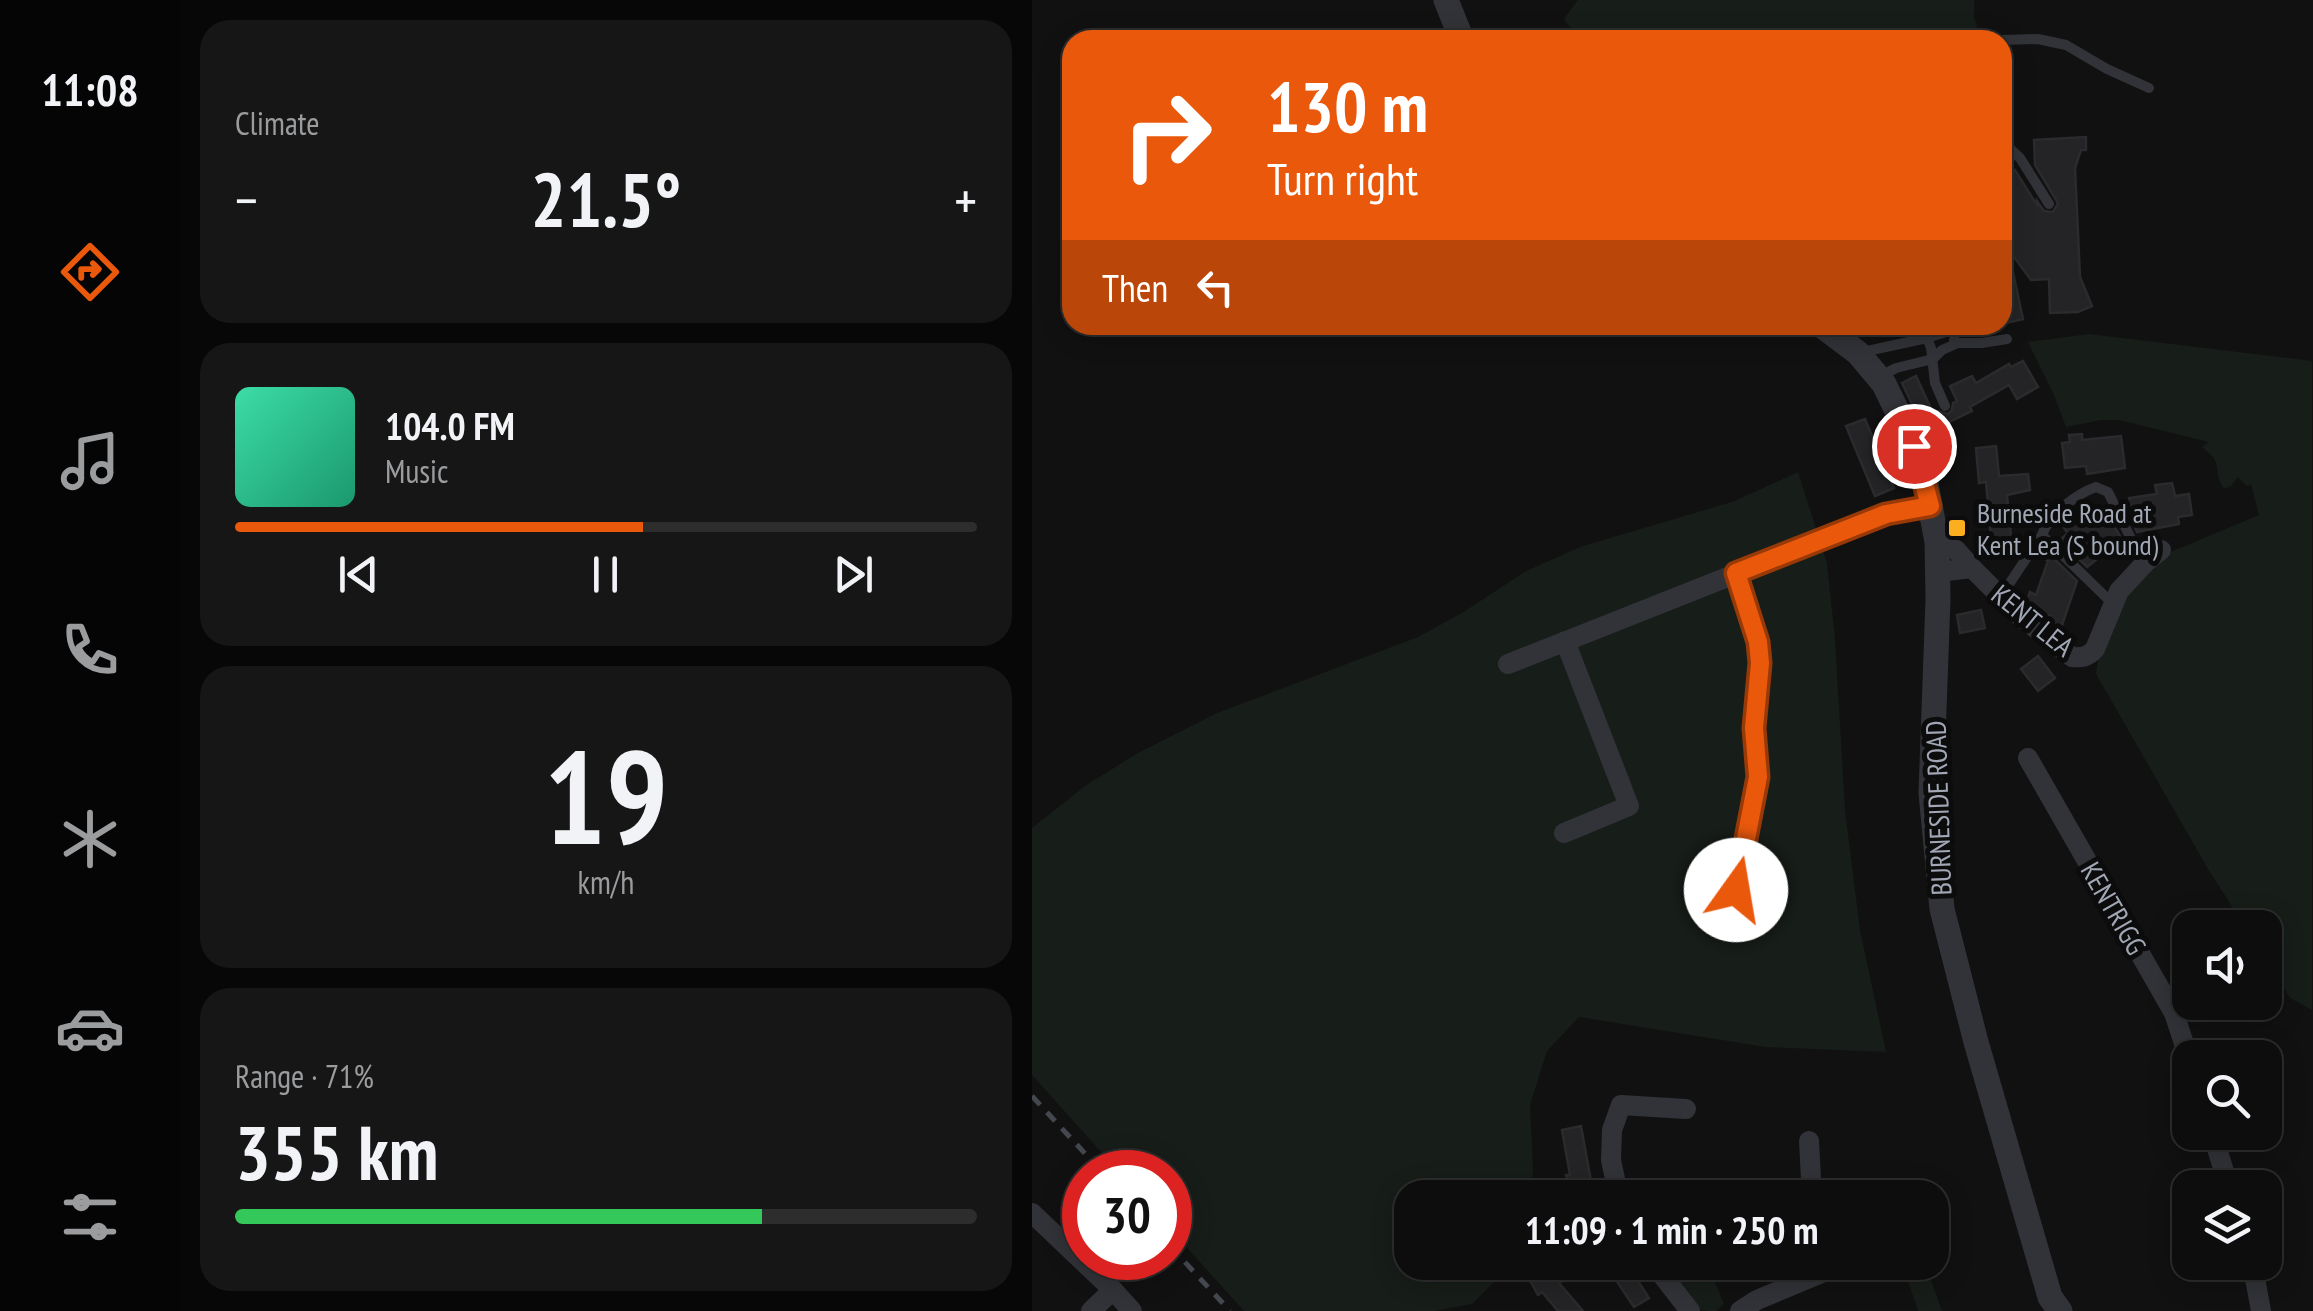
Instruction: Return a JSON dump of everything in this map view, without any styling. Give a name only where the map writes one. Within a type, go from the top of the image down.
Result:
[{"type":"street","points":[[1446,0],[1458,30]]},
{"type":"street","name":"BURNESIDE ROAD","points":[[1835,335],[1858,353],[1884,384],[1914,446],[1930,506],[1938,572],[1931,793],[1942,909],[2050,1297],[2060,1311]]},
{"type":"street","points":[[1508,664],[1886,514],[1930,506]]},
{"type":"street","name":"KENT LEA","points":[[1937,542],[1956,550],[2020,616],[2072,658],[2090,655],[2095,649],[2112,603],[2128,580],[2154,556]]},
{"type":"street","name":"KENT LEA","points":[[1938,572],[1972,568]]},
{"type":"street","points":[[1736,573],[1758,642],[1760,663],[1754,728],[1758,777],[1736,890]]},
{"type":"street","points":[[1564,833],[1629,806],[1565,641]]},
{"type":"street","name":"KENTRIGG","points":[[2028,758],[2174,1013],[2183,1040]]},
{"type":"street","points":[[1616,1180],[1611,1160],[1612,1130],[1621,1105],[1686,1109]]},
{"type":"street","points":[[1809,1141],[1811,1180]]},
{"type":"street","points":[[1032,1212],[1132,1311]]},
{"type":"street","points":[[1666,1280],[1690,1311]]},
{"type":"street","points":[[1740,1311],[1796,1280]]},
{"type":"street","points":[[2255,1280],[2261,1311]]},
{"type":"street","points":[[1092,1311],[1113,1290]]},
{"type":"lane","points":[[2012,40],[2038,39],[2066,45],[2106,69],[2150,88]]},
{"type":"lane","points":[[2012,150],[2048,204]]},
{"type":"lane","points":[[1858,353],[1934,335]]},
{"type":"lane","points":[[1953,335],[1958,343]]},
{"type":"lane","points":[[1928,338],[1935,383],[1944,406]]},
{"type":"lane","points":[[1878,377],[1932,359],[1958,343],[2007,339]]},
{"type":"lane","points":[[2000,596],[2045,526],[2082,493],[2096,487],[2108,492],[2137,551],[2154,556]]},
{"type":"lane","points":[[2042,535],[2112,603]]},
{"type":"shaded area","points":[[1578,0],[1974,0],[1978,30],[1572,30],[1564,19]]},
{"type":"shaded area","points":[[2089,334],[2312,361],[2312,1010],[2290,998],[2282,985],[2282,910],[2234,910],[2096,674],[2115,608],[2166,554],[2259,515],[2251,484],[2247,486],[2238,477],[2224,489],[2214,458],[2202,447],[2209,442],[2119,420],[2066,427],[2028,342]]},
{"type":"shaded area","points":[[1798,472],[1827,563],[1845,810],[1860,930],[1886,1052],[1765,1047],[1579,1017],[1547,1051],[1530,1105],[1532,1180],[1394,1180],[1394,1280],[1496,1280],[1472,1304],[1435,1311],[1244,1311],[1192,1253],[1192,1150],[1099,1150],[1032,1075],[1032,828],[1085,786],[1136,754],[1217,713],[1418,637],[1526,571],[1583,546],[1735,501]]},
{"type":"shaded area","points":[[1679,1280],[1714,1280],[1724,1304],[1716,1311],[1701,1310]]},
{"type":"shaded area","points":[[1908,1280],[1931,1280],[1942,1311],[1918,1311]]},
{"type":"building","points":[[2086,137],[2086,150],[2081,150],[2075,168],[2080,277],[2092,306],[2078,312],[2050,313],[2049,279],[2031,280],[2012,254],[2012,172],[2015,170],[2044,211],[2053,212],[2058,203],[2035,165],[2034,140]]},
{"type":"building","points":[[2012,272],[2023,319],[2012,322]]},
{"type":"building","points":[[2023,361],[2038,387],[2017,399],[2009,385],[1970,407],[1972,411],[1926,433],[1902,383],[1916,376],[1933,413],[1948,414],[1957,401],[1950,386],[1972,376],[1976,383],[2009,364],[2011,367]]},
{"type":"building","points":[[1865,419],[1894,488],[1875,496],[1846,426]]},
{"type":"building","points":[[2082,434],[2082,440],[2121,436],[2125,468],[2087,474],[2086,466],[2065,468],[2062,443],[2070,442],[2069,435]]},
{"type":"building","points":[[1996,446],[1999,476],[2028,474],[2030,490],[2007,495],[2012,546],[1992,548],[1986,482],[1979,483],[1976,448]]},
{"type":"building","points":[[2172,483],[2175,496],[2189,494],[2192,515],[2178,517],[2179,524],[2137,532],[2126,508],[2130,507],[2129,498],[2157,494],[2155,485]]},
{"type":"building","points":[[2086,503],[2093,505],[2103,518],[2107,515],[2122,539],[2087,567],[2060,540],[2068,533],[2060,523]]},
{"type":"building","points":[[2046,551],[2077,581],[2061,628],[2048,621],[2050,616],[2026,603],[2030,592],[2036,595],[2048,561],[2041,555]]},
{"type":"building","points":[[1981,610],[1985,628],[1960,633],[1957,615]]},
{"type":"building","points":[[2038,656],[2055,678],[2038,691],[2021,669]]},
{"type":"building","points":[[1581,1126],[1591,1180],[1568,1180],[1562,1130]]},
{"type":"building","points":[[1530,1280],[1564,1280],[1559,1283],[1583,1311],[1558,1311],[1542,1292],[1538,1295]]},
{"type":"building","points":[[1616,1280],[1638,1280],[1649,1298],[1634,1307]]},
{"type":"railway","points":[[1032,1096],[1082,1150]]},
{"type":"railway","points":[[1192,1270],[1230,1311]]},
{"type":"place","name":"Burneside Road at Kent Lea (S bound)","points":[[1957,528]]},
{"type":"route","points":[[1736,890],[1756,796],[1754,728],[1760,663],[1758,642],[1736,573],[1886,514],[1930,506],[1914,446]]}]
